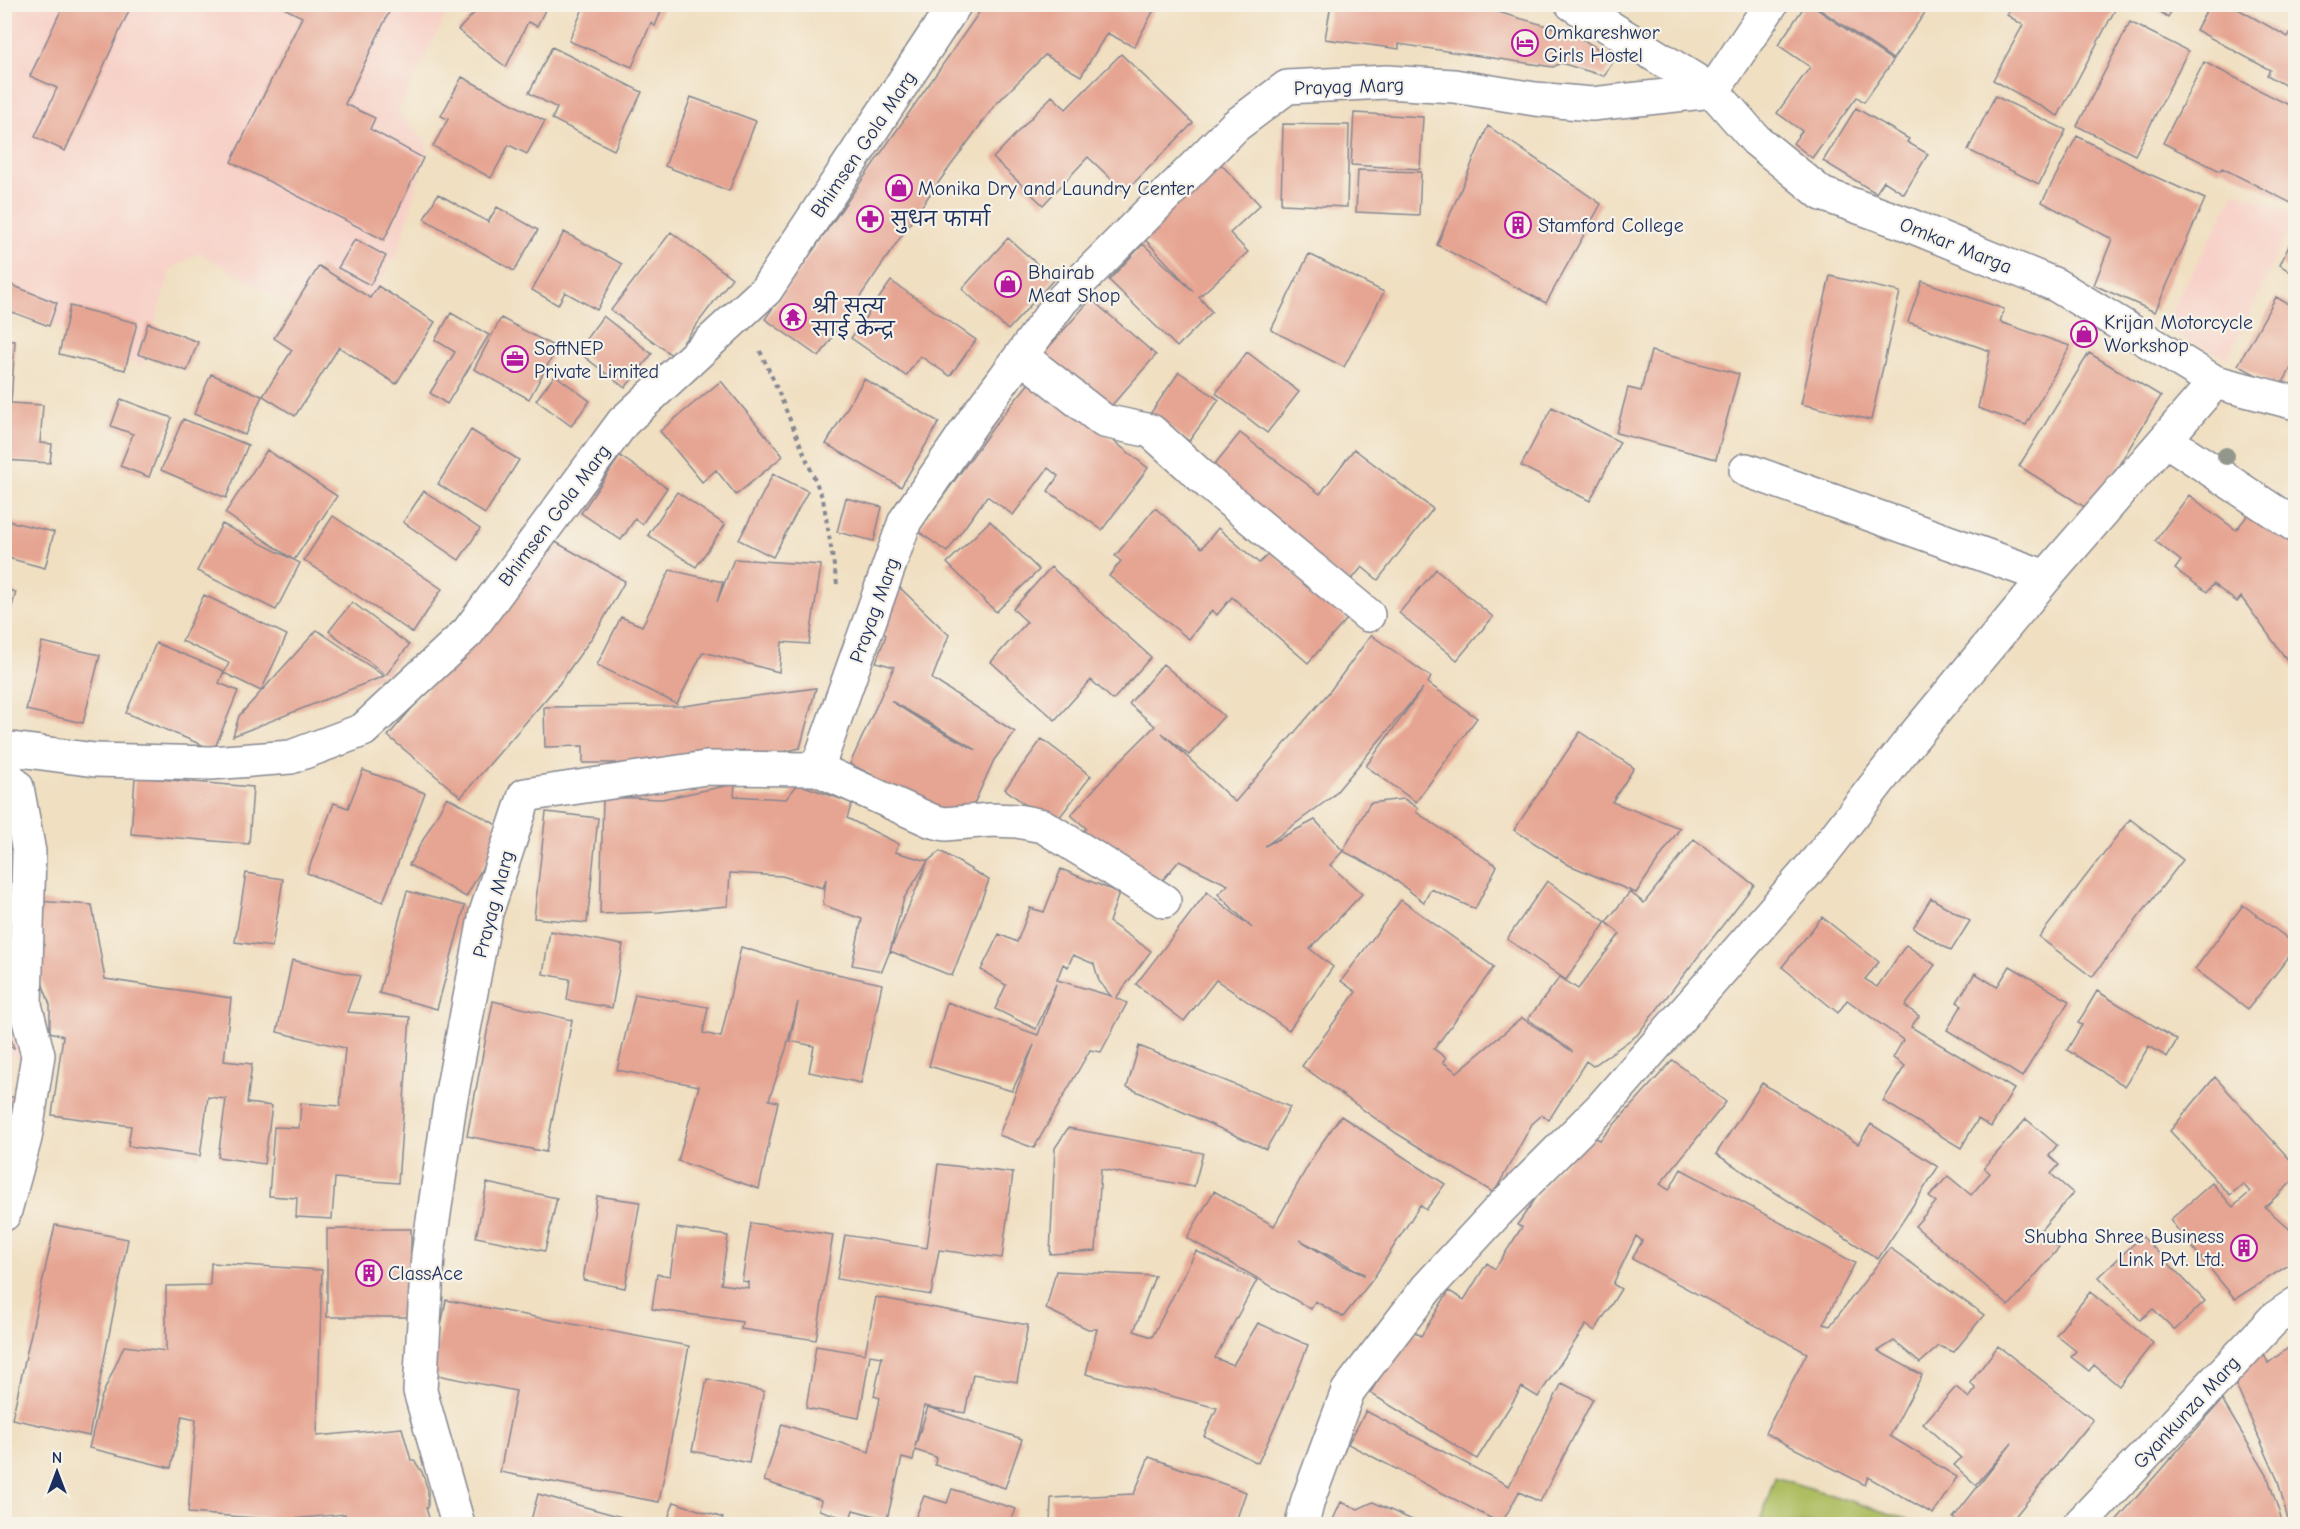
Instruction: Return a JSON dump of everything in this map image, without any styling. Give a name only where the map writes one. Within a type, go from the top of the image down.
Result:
[{"type":"street","name":"Bhimsen Gola Marg","points":[[4,748],[95,760],[211,763],[291,757],[363,730],[468,632],[623,422],[766,290],[955,4]]},
{"type":"street","name":"Omkar Marga","points":[[1572,4],[1713,91],[1756,140],[1822,194],[1904,223],[2056,285],[2215,382],[2295,403]]},
{"type":"street","points":[[1713,91],[1771,4]]},
{"type":"street","name":"Prayag Marg","points":[[458,1524],[420,1391],[428,1256],[450,1103],[486,913],[525,795],[706,768],[817,769],[905,521],[976,417],[1062,300],[1234,126],[1287,87],[1386,82],[1454,86],[1534,99],[1592,104],[1713,91]]},
{"type":"street","points":[[1021,356],[1104,421],[1152,431],[1211,485],[1368,615]]},
{"type":"street","points":[[1302,1524],[1308,1500],[1348,1390],[1427,1288],[1500,1209],[1610,1099],[1819,858],[1910,741],[2046,577],[2215,382]]},
{"type":"street","points":[[2166,440],[2295,526]]},
{"type":"street","points":[[1746,470],[2046,577]]},
{"type":"street","points":[[817,769],[939,823],[1000,820],[1043,826],[1164,901]]},
{"type":"street","points":[[4,772],[17,787],[29,852],[25,1005],[38,1055],[25,1138],[4,1214]]},
{"type":"street","name":"Gyankunza Marg","points":[[2080,1524],[2274,1319],[2295,1305]]},
{"type":"path","points":[[741,313],[773,379],[823,499],[838,592]]},
{"type":"shaded area","points":[[20,5],[451,5],[398,112],[428,145],[398,252],[347,337],[199,253],[171,269],[141,367],[73,333],[5,306],[4,43]]},
{"type":"shaded area","points":[[2236,191],[2296,215],[2228,359],[2162,328]]},
{"type":"shaded area","points":[[5,937],[28,1061],[5,1056]]},
{"type":"green space","points":[[1775,1477],[1922,1524],[1759,1524]]},
{"type":"building","points":[[64,4],[132,4],[65,151],[35,137],[57,88],[30,76]]},
{"type":"building","points":[[276,4],[393,4],[345,104],[375,118],[370,129],[423,158],[384,240],[231,162],[302,17]]},
{"type":"building","points":[[483,4],[548,4],[537,26],[528,22],[506,67],[458,30]]},
{"type":"building","points":[[585,4],[664,4],[655,26],[651,23],[632,67],[569,41]]},
{"type":"building","points":[[985,4],[1152,4],[1156,6],[1134,47],[1107,33],[1081,76],[1045,55],[995,105],[930,194],[819,357],[765,319]]},
{"type":"building","points":[[1331,4],[1469,4],[1572,33],[1615,59],[1604,76],[1561,63],[1553,67],[1399,44],[1399,49],[1325,39]]},
{"type":"building","points":[[1806,4],[1893,61],[1864,102],[1857,97],[1812,158],[1793,143],[1802,131],[1777,113],[1810,67],[1778,45]]},
{"type":"building","points":[[1812,4],[1931,4],[1893,59]]},
{"type":"building","points":[[2014,4],[2110,4],[2116,8],[2058,116],[1993,80],[2023,25],[2007,15]]},
{"type":"building","points":[[2148,4],[2176,4],[2168,17]]},
{"type":"building","points":[[2210,4],[2229,4],[2288,37],[2295,24],[2295,91],[2267,75],[2270,70],[2196,30]]},
{"type":"building","points":[[2130,22],[2188,51],[2135,155],[2077,126]]},
{"type":"building","points":[[552,47],[642,92],[614,150],[552,119],[557,108],[529,93]]},
{"type":"building","points":[[1121,54],[1193,123],[1125,192],[1088,157],[1043,205],[993,158],[1052,96],[1066,109]]},
{"type":"building","points":[[2204,62],[2295,108],[2295,205],[2222,168],[2220,171],[2163,143]]},
{"type":"building","points":[[462,77],[545,121],[527,154],[509,145],[491,178],[433,146],[448,119],[441,116]]},
{"type":"building","points":[[1995,96],[2066,130],[2039,184],[1968,150]]},
{"type":"building","points":[[691,97],[756,121],[729,191],[665,166]]},
{"type":"building","points":[[1856,108],[1909,139],[1907,142],[1928,154],[1904,194],[1884,181],[1876,193],[1823,161]]},
{"type":"building","points":[[1354,113],[1423,117],[1420,169],[1351,165]]},
{"type":"building","points":[[1283,124],[1349,125],[1347,207],[1281,204]]},
{"type":"building","name":"Stamford College","points":[[1488,126],[1601,204],[1546,303],[1437,245]]},
{"type":"building","points":[[2077,136],[2147,173],[2205,199],[2155,312],[2094,285],[2112,239],[2042,202]]},
{"type":"building","points":[[1215,158],[1260,205],[1230,233],[1248,252],[1199,297],[1212,312],[1177,347],[1109,280],[1143,244],[1194,292],[1140,234]]},
{"type":"building","points":[[1358,170],[1421,172],[1419,215],[1356,212]]},
{"type":"building","points":[[438,194],[488,222],[497,207],[538,230],[514,271],[424,219]]},
{"type":"building","points":[[564,232],[622,264],[597,310],[565,292],[558,305],[532,290]]},
{"type":"building","points":[[671,232],[732,278],[673,356],[611,310]]},
{"type":"building","points":[[2295,233],[2295,275],[2280,265]]},
{"type":"building","name":"Bhairab Meat Shop","points":[[1008,238],[1054,279],[1008,330],[962,289]]},
{"type":"building","points":[[355,239],[386,256],[370,285],[338,268]]},
{"type":"building","points":[[1309,254],[1384,292],[1344,367],[1271,330]]},
{"type":"building","points":[[319,266],[370,298],[378,286],[435,322],[396,384],[339,347],[295,416],[263,396],[292,350],[274,338]]},
{"type":"building","points":[[1830,276],[1900,292],[1871,420],[1801,404]]},
{"type":"building","points":[[891,281],[976,340],[950,376],[920,356],[906,376],[851,338]]},
{"type":"building","points":[[1922,281],[2004,309],[2000,322],[2070,346],[2026,425],[1978,408],[1990,351],[1908,322]]},
{"type":"building","points":[[4,282],[57,303],[49,326],[4,309]]},
{"type":"building","points":[[2276,297],[2295,308],[2295,361],[2280,388],[2238,365]]},
{"type":"building","points":[[1091,299],[1156,355],[1105,413],[1041,356]]},
{"type":"building","points":[[70,306],[137,323],[125,370],[59,354]]},
{"type":"building","points":[[451,313],[489,335],[447,404],[430,393],[455,352],[435,340]]},
{"type":"building","points":[[603,316],[652,354],[625,388],[577,351]]},
{"type":"building","name":"SoftNEP Private Limited","points":[[501,318],[557,348],[529,399],[474,369]]},
{"type":"building","points":[[148,323],[198,342],[187,371],[138,354]]},
{"type":"building","points":[[4,340],[15,341],[11,403],[43,405],[40,443],[52,444],[50,463],[4,460]]},
{"type":"building","points":[[1651,351],[1739,374],[1716,459],[1616,433],[1628,388],[1641,391]]},
{"type":"building","points":[[1247,352],[1299,392],[1267,433],[1216,393]]},
{"type":"building","points":[[2089,353],[2161,396],[2091,511],[2019,466]]},
{"type":"building","points":[[1179,372],[1219,400],[1189,441],[1150,414]]},
{"type":"building","points":[[211,374],[262,396],[245,435],[194,414]]},
{"type":"building","points":[[555,375],[590,401],[571,426],[536,400]]},
{"type":"building","points":[[1033,378],[1148,468],[1102,530],[1048,491],[1058,476],[1048,468],[1013,515],[987,496],[947,552],[918,531],[995,425]]},
{"type":"building","points":[[864,379],[939,422],[901,487],[826,444]]},
{"type":"building","points":[[721,381],[783,456],[736,495],[716,470],[702,482],[660,431]]},
{"type":"building","points":[[121,399],[172,418],[149,477],[120,466],[133,434],[111,426]]},
{"type":"building","points":[[1552,407],[1620,442],[1590,501],[1521,466]]},
{"type":"building","points":[[183,419],[248,445],[226,498],[161,470]]},
{"type":"building","points":[[471,430],[519,460],[485,514],[438,484]]},
{"type":"building","points":[[1240,433],[1320,494],[1354,449],[1433,509],[1378,580],[1362,567],[1348,584],[1210,470]]},
{"type":"building","points":[[267,450],[337,496],[294,560],[225,513]]},
{"type":"building","points":[[620,456],[667,488],[642,524],[635,519],[621,540],[581,513]]},
{"type":"building","points":[[773,474],[808,491],[773,557],[739,540]]},
{"type":"building","points":[[424,491],[480,529],[459,560],[403,522]]},
{"type":"building","points":[[677,492],[725,525],[696,567],[648,535]]},
{"type":"building","points":[[2189,495],[2236,530],[2258,502],[2295,530],[2295,671],[2241,597],[2237,602],[2213,584],[2207,592],[2175,569],[2181,561],[2155,541]]},
{"type":"building","points":[[846,498],[882,507],[874,541],[837,532]]},
{"type":"building","points":[[1155,508],[1202,548],[1218,528],[1259,563],[1271,552],[1347,619],[1308,663],[1232,597],[1217,615],[1212,610],[1189,639],[1109,576],[1121,561],[1115,556]]},
{"type":"building","points":[[333,516],[442,589],[413,633],[304,560]]},
{"type":"building","points":[[4,520],[54,532],[45,568],[4,557]]},
{"type":"building","points":[[990,521],[1039,570],[996,612],[947,563]]},
{"type":"building","points":[[222,524],[300,563],[276,610],[197,571]]},
{"type":"building","points":[[543,535],[625,581],[598,629],[559,684],[461,797],[388,736],[424,694]]},
{"type":"building","points":[[734,559],[821,565],[809,644],[782,642],[779,672],[703,652],[677,704],[597,665],[621,617],[642,626],[670,570],[723,582],[717,602]]},
{"type":"building","points":[[1051,567],[1151,657],[1113,700],[1091,680],[1055,720],[991,662],[1027,622],[1013,609]]},
{"type":"building","points":[[1436,569],[1493,617],[1457,660],[1399,613]]},
{"type":"building","points":[[895,583],[949,635],[932,679],[1015,732],[994,760],[966,821],[867,783],[871,774],[850,764],[894,667],[876,662],[886,635],[879,628]],"holes":[[[891,701],[975,749],[924,722]]]},
{"type":"building","points":[[4,589],[16,592],[5,631],[4,631]]},
{"type":"building","points":[[204,595],[287,635],[261,691],[224,673],[229,663],[182,641]]},
{"type":"building","points":[[352,602],[409,645],[386,675],[329,631]]},
{"type":"building","points":[[317,630],[384,676],[233,736],[239,716]]},
{"type":"building","points":[[1371,635],[1431,677],[1428,683],[1477,718],[1416,802],[1366,766],[1423,688],[1333,796],[1265,846],[1315,820],[1343,851],[1330,865],[1362,894],[1310,949],[1333,967],[1289,1030],[1216,980],[1184,1021],[1136,984],[1207,892],[1252,928],[1218,894],[1228,885],[1179,861],[1155,889],[1079,836],[1086,828],[1071,815],[1155,726],[1129,704],[1163,664],[1224,716],[1189,755],[1162,733],[1235,802],[1330,691]]},
{"type":"building","points":[[42,642],[100,655],[83,723],[26,710]]},
{"type":"building","points":[[156,643],[224,671],[219,683],[238,691],[214,750],[126,713]]},
{"type":"building","points":[[816,688],[800,748],[747,760],[744,750],[683,758],[661,758],[661,770],[616,770],[616,763],[583,763],[583,746],[545,747],[544,707],[683,706]]},
{"type":"building","points":[[1580,732],[1634,768],[1612,802],[1680,828],[1636,893],[1569,865],[1514,830]]},
{"type":"building","points":[[1042,739],[1091,776],[1053,826],[1005,789]]},
{"type":"building","points":[[363,770],[425,793],[383,902],[307,873],[334,803],[348,808]]},
{"type":"building","points":[[135,777],[253,787],[249,844],[131,834]]},
{"type":"building","points":[[735,784],[734,796],[786,799],[798,784],[852,803],[847,818],[899,844],[895,852],[928,861],[904,898],[890,951],[882,971],[852,965],[862,919],[823,905],[826,879],[823,888],[782,876],[730,873],[728,906],[600,914],[603,797],[662,799]]},
{"type":"building","points":[[447,797],[504,829],[466,897],[409,865]]},
{"type":"building","points":[[1404,799],[1418,808],[1416,812],[1497,866],[1475,909],[1431,889],[1424,902],[1386,873],[1343,851],[1370,803]]},
{"type":"building","points":[[546,812],[598,818],[587,923],[534,918]]},
{"type":"building","points":[[2130,819],[2183,860],[2092,977],[2039,937]]},
{"type":"building","points":[[1694,839],[1754,885],[1637,1035],[1593,1066],[1586,1061],[1549,1120],[1542,1115],[1532,1124],[1494,1193],[1396,1133],[1302,1066],[1356,992],[1341,981],[1401,900],[1494,967],[1434,1049],[1446,1058],[1443,1062],[1457,1072],[1522,1018],[1573,1052],[1528,1019],[1560,977],[1578,989],[1620,934],[1606,922],[1630,892],[1644,903]]},
{"type":"building","points":[[940,851],[989,880],[952,976],[890,951],[928,861]]},
{"type":"building","points":[[1061,869],[1119,893],[1109,922],[1151,951],[1116,998],[1127,1003],[1101,1052],[1090,1050],[1034,1148],[999,1135],[1034,1045],[1012,1091],[929,1066],[947,1002],[1038,1035],[1056,984],[1036,1029],[995,1009],[1006,985],[981,970],[999,934],[1017,942],[1030,908],[1044,912]],"holes":[[[1073,955],[1094,964],[1099,981],[1111,996],[1057,980],[1063,964],[1068,967]]]},
{"type":"building","points":[[246,873],[283,879],[272,947],[235,942]]},
{"type":"building","points":[[1547,881],[1606,922],[1566,980],[1507,939]]},
{"type":"building","points":[[407,891],[465,906],[437,1009],[379,993]]},
{"type":"building","points":[[1931,898],[1970,921],[1951,951],[1913,928]]},
{"type":"building","points":[[37,901],[92,905],[105,979],[231,998],[224,1061],[252,1064],[247,1103],[272,1106],[264,1164],[218,1157],[226,1099],[208,1097],[200,1156],[128,1146],[131,1126],[52,1115],[63,1036],[50,1032],[50,1005],[34,960]]},
{"type":"building","points":[[2243,905],[2295,944],[2295,949],[2248,1009],[2195,969]]},
{"type":"building","points":[[1822,917],[1879,962],[1865,979],[1877,987],[1906,945],[1935,965],[1905,1006],[1919,1016],[1911,1027],[2014,1089],[1991,1127],[1978,1119],[1961,1148],[1883,1101],[1905,1066],[1893,1058],[1903,1040],[1847,1000],[1838,1013],[1782,967]]},
{"type":"building","points":[[550,931],[623,945],[612,1008],[567,1000],[570,979],[543,974]]},
{"type":"building","points":[[741,947],[806,967],[882,984],[861,1083],[809,1072],[814,1046],[790,1041],[798,1002],[786,1049],[769,1100],[778,1102],[759,1189],[678,1161],[699,1086],[617,1070],[635,994],[708,1007],[703,1033],[721,1037]]},
{"type":"building","points":[[292,960],[360,976],[347,1012],[410,1017],[398,1183],[335,1178],[332,1219],[296,1217],[297,1198],[269,1196],[274,1127],[299,1128],[301,1103],[340,1106],[345,1048],[277,1032]]},
{"type":"building","points":[[2010,966],[2069,1001],[2022,1077],[1947,1030],[1962,1005],[1957,1002],[1975,973],[1997,987]]},
{"type":"building","points":[[2097,991],[2177,1040],[2167,1057],[2149,1046],[2125,1086],[2067,1050],[2082,1025],[2078,1023]]},
{"type":"building","points":[[493,1001],[572,1020],[546,1152],[467,1136]]},
{"type":"building","points":[[5,1021],[14,1048],[4,1045]]},
{"type":"building","points":[[1139,1046],[1290,1107],[1266,1149],[1127,1087]]},
{"type":"building","points":[[1673,1060],[1726,1102],[1660,1184],[1669,1190],[1681,1169],[1855,1263],[1823,1324],[1830,1326],[1890,1248],[1984,1315],[1954,1352],[1939,1346],[1920,1363],[1894,1341],[1878,1351],[1922,1375],[1890,1436],[1957,1477],[1933,1514],[1868,1477],[1865,1485],[1765,1433],[1807,1353],[1632,1259],[1642,1241],[1636,1236],[1613,1284],[1621,1289],[1595,1331],[1586,1325],[1538,1397],[1522,1387],[1477,1459],[1370,1393],[1410,1329],[1421,1336],[1449,1291],[1464,1300],[1487,1263],[1495,1269],[1522,1227],[1517,1225],[1552,1175],[1590,1135],[1600,1140]]},
{"type":"building","points":[[2215,1077],[2295,1165],[2295,1179],[2265,1207],[2295,1234],[2295,1261],[2235,1299],[2170,1220],[2212,1183],[2233,1207],[2250,1192],[2243,1184],[2230,1195],[2170,1131]]},
{"type":"building","points":[[1762,1083],[1858,1144],[1871,1124],[1938,1167],[1878,1259],[1716,1154]]},
{"type":"building","points":[[4,1095],[16,1098],[5,1139],[4,1139]]},
{"type":"building","points":[[1341,1116],[1445,1184],[1426,1210],[1420,1205],[1373,1279],[1343,1317],[1315,1301],[1311,1309],[1187,1238],[1214,1191],[1274,1226],[1318,1148]],"holes":[[[1300,1240],[1364,1274],[1338,1263]]]},
{"type":"building","points":[[2026,1119],[2057,1145],[2049,1156],[2059,1165],[2051,1174],[2073,1193],[2039,1232],[2059,1248],[2009,1306],[1915,1226],[1936,1202],[1929,1197],[1948,1176],[1971,1195],[1990,1173],[1984,1168]]},
{"type":"building","points":[[1068,1128],[1203,1153],[1194,1187],[1101,1169],[1096,1251],[1050,1254],[1055,1148]]},
{"type":"building","points":[[938,1164],[1013,1173],[1002,1258],[939,1250],[931,1295],[837,1279],[845,1235],[927,1248]]},
{"type":"building","points":[[487,1183],[557,1198],[545,1251],[476,1237]]},
{"type":"building","points":[[597,1196],[640,1202],[625,1288],[583,1280]]},
{"type":"building","points":[[751,1223],[833,1235],[816,1340],[741,1329],[742,1322],[652,1309],[657,1274],[670,1276],[677,1228],[728,1236],[721,1284],[748,1288],[748,1282],[742,1281]]},
{"type":"building","points":[[55,1225],[128,1239],[89,1436],[12,1419]]},
{"type":"building","name":"ClassAce","points":[[327,1229],[411,1229],[411,1317],[327,1317]]},
{"type":"building","points":[[2142,1236],[2205,1301],[2175,1330],[2153,1309],[2140,1320],[2099,1277]]},
{"type":"building","points":[[1196,1251],[1257,1280],[1215,1358],[1233,1365],[1258,1323],[1308,1345],[1286,1402],[1258,1463],[1204,1436],[1217,1408],[1086,1374],[1097,1329],[1088,1329],[1046,1309],[1056,1271],[1155,1276],[1134,1331],[1152,1337]]},
{"type":"building","points":[[211,1263],[322,1270],[317,1436],[402,1428],[411,1460],[414,1460],[422,1472],[428,1490],[428,1508],[426,1508],[431,1524],[345,1524],[345,1514],[282,1520],[188,1513],[196,1419],[182,1416],[171,1468],[89,1448],[101,1398],[124,1346],[166,1351],[166,1286],[210,1285]]},
{"type":"building","points":[[2090,1292],[2153,1343],[2119,1386],[2094,1365],[2089,1371],[2071,1357],[2076,1351],[2056,1335]]},
{"type":"building","points":[[876,1297],[1028,1325],[1017,1382],[973,1374],[965,1413],[928,1407],[1022,1439],[1005,1488],[935,1465],[936,1457],[915,1450],[913,1461],[902,1458],[887,1519],[853,1510],[850,1520],[819,1510],[821,1500],[764,1481],[782,1424],[869,1452],[880,1398],[874,1396],[882,1357],[870,1355],[859,1418],[806,1408],[816,1346],[865,1354]],"holes":[[[924,1406],[928,1407],[915,1447]]]},
{"type":"building","points":[[446,1300],[689,1346],[659,1502],[500,1472],[516,1391],[432,1374]]},
{"type":"building","points":[[2295,1343],[2295,1524],[2289,1524],[2278,1481],[2231,1374],[2263,1351],[2268,1363]]},
{"type":"building","points":[[1998,1346],[2093,1420],[2009,1524],[1962,1524],[1953,1518],[2012,1443],[1976,1485],[1954,1465],[1961,1458],[1923,1424],[1956,1387],[1969,1398],[1976,1389],[1970,1383]]},
{"type":"building","points":[[707,1379],[764,1391],[749,1463],[692,1451]]},
{"type":"building","points":[[1562,1383],[1593,1399],[1540,1502],[1519,1492],[1504,1519],[1512,1524],[1502,1524],[1348,1444],[1366,1411],[1509,1486]]},
{"type":"building","points":[[2222,1400],[2267,1475],[2283,1524],[2113,1524]]},
{"type":"building","points":[[1149,1457],[1246,1492],[1235,1524],[1050,1524],[1051,1498],[1134,1494]]},
{"type":"building","points":[[952,1489],[1016,1509],[1010,1524],[913,1524],[924,1496],[947,1503]]},
{"type":"building","points":[[538,1494],[647,1524],[530,1524]]},
{"type":"building","points":[[674,1502],[723,1518],[721,1524],[666,1524]]},
{"type":"building","points":[[1341,1502],[1358,1509],[1373,1502],[1421,1524],[1331,1524]]},
{"type":"place","name":"Omkareshwor Girls Hostel","points":[[1525,43]]},
{"type":"place","name":"Monika Dry and Laundry Center","points":[[899,188]]},
{"type":"place","name":"सुधन फार्मा","points":[[870,219]]},
{"type":"place","name":"Stamford College","points":[[1518,225]]},
{"type":"place","name":"Bhairab Meat Shop","points":[[1008,284]]},
{"type":"place","name":"श्री सत्य साई केन्द्र","points":[[793,317]]},
{"type":"place","name":"Krijan Motorcycle Workshop","points":[[2084,334]]},
{"type":"place","name":"SoftNEP Private Limited","points":[[515,359]]},
{"type":"place","name":"Shubha Shree Business Link Pvt. Ltd.","points":[[2244,1248]]},
{"type":"place","name":"ClassAce","points":[[369,1273]]}]
